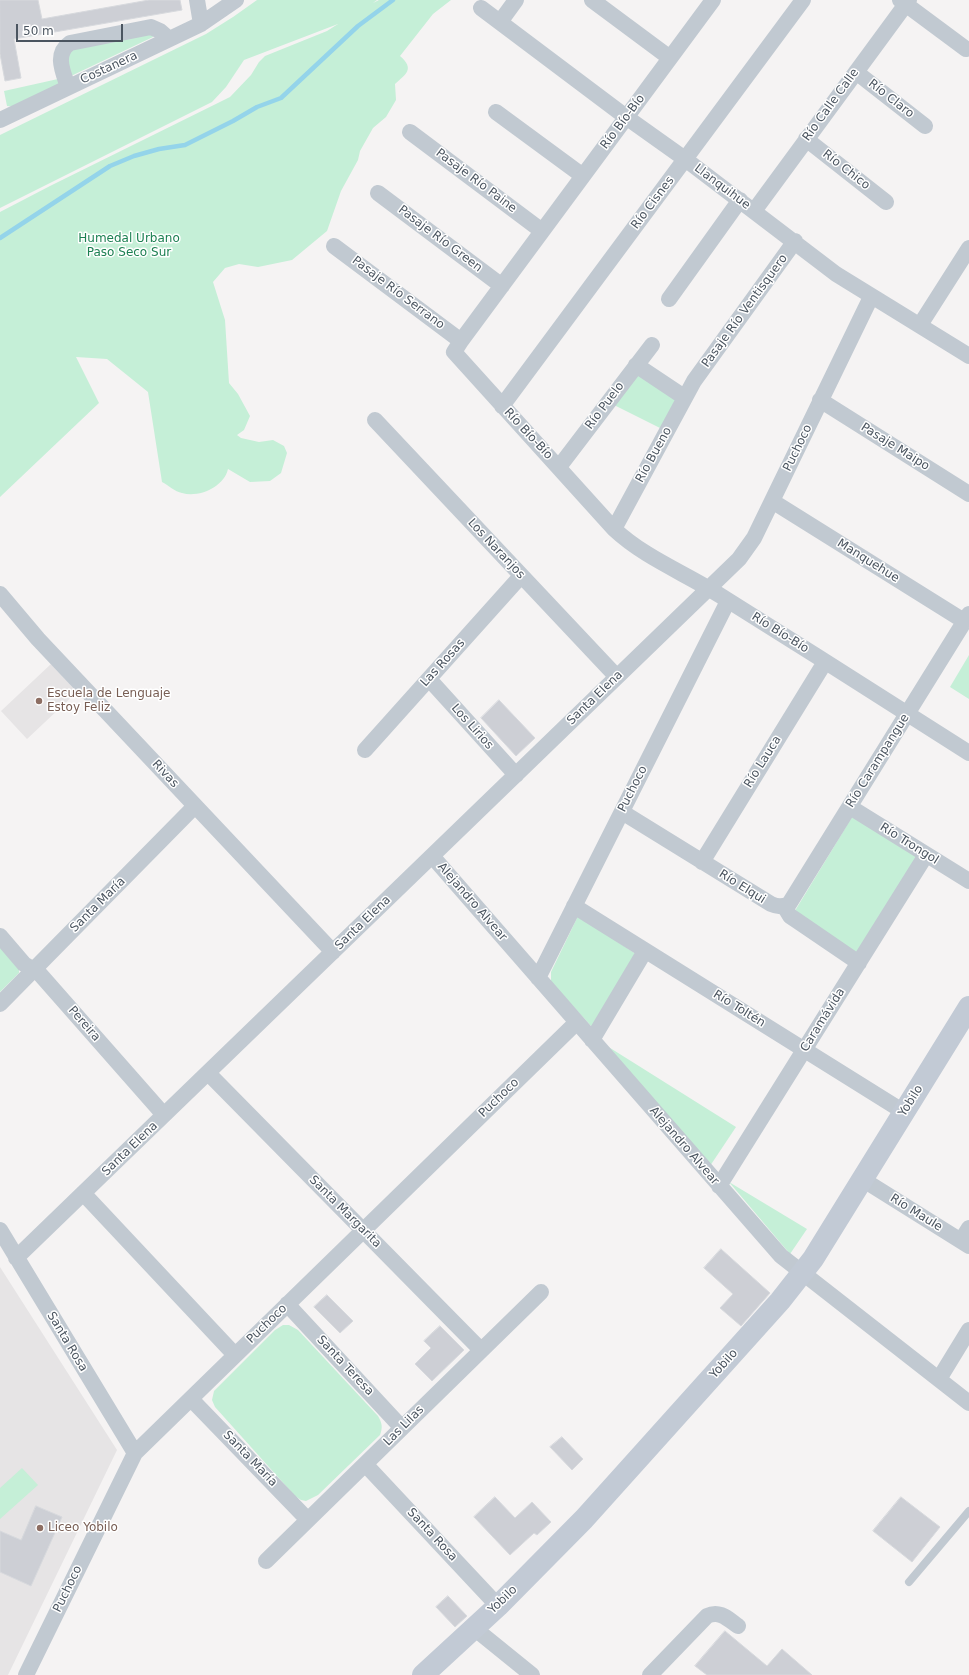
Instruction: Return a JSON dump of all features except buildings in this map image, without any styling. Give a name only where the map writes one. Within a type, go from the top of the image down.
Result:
[{"type":"main road","name":"Yobilo","points":[[423,1675],[498,1606],[584,1519],[775,1307],[804,1272],[969,1008]]},
{"type":"street","points":[[197,0],[201,24]]},
{"type":"street","name":"Costanera","points":[[0,120],[201,24],[236,0]]},
{"type":"street","points":[[500,22],[516,0]]},
{"type":"street","points":[[592,0],[670,58]]},
{"type":"street","name":"Río Cisnes","points":[[502,406],[803,0]]},
{"type":"street","name":"Río Bío-Bío","points":[[710,1],[670,58],[454,352],[456,356],[614,528],[640,550],[709,588],[969,753]]},
{"type":"street","points":[[905,1],[966,49]]},
{"type":"street","name":"Río Calle Calle","points":[[754,211],[856,72],[905,1]]},
{"type":"street","name":"Llanquihue","points":[[481,8],[626,118],[685,159],[795,241],[836,274],[969,356]]},
{"type":"street","points":[[68,87],[60,59],[63,50],[70,43],[151,27],[160,31],[169,40]]},
{"type":"street","name":"Río Claro","points":[[856,72],[926,126]]},
{"type":"street","points":[[496,112],[583,176]]},
{"type":"street","name":"Pasaje Río Paine","points":[[410,132],[542,231]]},
{"type":"street","name":"Río Chico","points":[[806,139],[886,202]]},
{"type":"street","name":"Pasaje Río Green","points":[[378,193],[502,286]]},
{"type":"street","points":[[669,299],[740,200]]},
{"type":"street","name":"Pasaje Río Ventisquero","points":[[694,381],[795,241]]},
{"type":"street","name":"Pasaje Río Serrano","points":[[334,246],[461,341]]},
{"type":"street","points":[[920,325],[969,248]]},
{"type":"street","name":"Puchoco","points":[[709,588],[747,549],[872,296]]},
{"type":"street","name":"Río Puelo","points":[[559,467],[652,345]]},
{"type":"street","points":[[636,365],[684,397]]},
{"type":"street","name":"Río Bueno","points":[[614,528],[694,381]]},
{"type":"street","name":"Pasaje Maipo","points":[[820,400],[969,494]]},
{"type":"street","name":"Los Naranjos","points":[[375,420],[617,677]]},
{"type":"street","name":"Manquehue","points":[[772,501],[967,618]]},
{"type":"street","name":"Las Rosas","points":[[365,750],[521,576]]},
{"type":"street","name":"Santa Elena","points":[[16,1258],[709,588]]},
{"type":"street","name":"Rivas","points":[[0,594],[38,639],[333,952]]},
{"type":"street","name":"Puchoco","points":[[538,978],[728,601]]},
{"type":"street","name":"Río Carampangue","points":[[784,906],[792,900],[967,618]]},
{"type":"street","name":"Río Lauca","points":[[702,862],[825,662]]},
{"type":"street","name":"Los Lirios","points":[[429,679],[516,775]]},
{"type":"street","name":"Santa María","points":[[0,1004],[195,806]]},
{"type":"street","name":"Río Trongol","points":[[850,807],[969,881]]},
{"type":"street","name":"Río Elqui","points":[[622,812],[771,904],[784,906]]},
{"type":"street","name":"Caramávida","points":[[719,1186],[926,855]]},
{"type":"street","name":"Alejandro Alvear","points":[[432,856],[781,1256],[804,1272],[969,1403]]},
{"type":"street","name":"Río Toltén","points":[[574,906],[904,1112]]},
{"type":"street","points":[[784,906],[790,916],[859,963]]},
{"type":"street","name":"Pereira","points":[[0,936],[24,964],[39,973],[164,1115]]},
{"type":"street","points":[[592,1040],[645,951]]},
{"type":"street","name":"Puchoco","points":[[26,1675],[135,1453],[576,1022]]},
{"type":"street","name":"Santa Margarita","points":[[208,1073],[481,1350]]},
{"type":"street","name":"Río Maule","points":[[862,1179],[966,1238]]},
{"type":"street","points":[[83,1193],[235,1355]]},
{"type":"street","name":"Santa Rosa","points":[[0,1230],[135,1453]]},
{"type":"street","name":"Las Lilas","points":[[266,1561],[541,1292]]},
{"type":"street","name":"Santa Teresa","points":[[287,1304],[402,1428]]},
{"type":"street","points":[[939,1379],[969,1330]]},
{"type":"street","name":"Santa María","points":[[191,1399],[308,1520]]},
{"type":"street","name":"Santa Rosa","points":[[365,1464],[498,1606]]},
{"type":"street","points":[[650,1675],[707,1616],[712,1613],[722,1614],[738,1626]]},
{"type":"street","points":[[474,1628],[532,1675]]},
{"type":"lane","points":[[909,1582],[969,1511]]},
{"type":"shaded area","name":"Escuela de Lenguaje Estoy Feliz","points":[[51,664],[77,692],[27,739],[1,711]]},
{"type":"shaded area","name":"Liceo Yobilo","points":[[0,1267],[117,1450],[8,1675],[0,1675]]},
{"type":"green space","name":"Humedal Urbano Paso Seco Sur","points":[[257,0],[377,0],[373,3],[379,0],[451,0],[433,14],[400,56],[407,64],[408,68],[405,74],[395,84],[396,100],[386,117],[373,128],[360,151],[358,160],[341,191],[327,231],[292,260],[258,267],[239,264],[225,268],[213,282],[225,320],[229,383],[238,394],[250,416],[244,430],[237,435],[241,438],[259,442],[273,440],[284,446],[287,453],[281,473],[270,481],[250,482],[228,469],[222,481],[210,490],[196,494],[189,494],[174,490],[162,482],[148,392],[107,359],[76,357],[99,403],[0,497],[0,212],[230,97],[251,75],[259,62],[265,56],[327,31],[338,24],[244,60],[226,87],[212,102],[0,208],[0,135],[206,34]]},
{"type":"green space","points":[[151,30],[153,37],[71,76],[66,53],[76,45]]},
{"type":"green space","points":[[58,79],[59,84],[15,107],[7,106],[4,91]]},
{"type":"green space","points":[[635,372],[678,400],[664,430],[614,405]]},
{"type":"green space","points":[[969,655],[969,699],[950,687]]},
{"type":"green space","points":[[852,817],[921,857],[858,956],[793,914]]},
{"type":"green space","points":[[578,916],[636,954],[592,1027],[551,982],[551,972]]},
{"type":"green space","points":[[0,945],[19,967],[19,973],[0,992]]},
{"type":"green space","points":[[607,1046],[736,1127],[710,1166]]},
{"type":"green space","points":[[729,1182],[807,1229],[790,1254]]},
{"type":"green space","points":[[283,1325],[289,1325],[298,1330],[378,1416],[382,1425],[380,1435],[318,1495],[306,1501],[295,1496],[215,1407],[212,1400],[214,1391],[275,1330]]},
{"type":"green space","points":[[22,1468],[38,1485],[0,1519],[0,1488]]},
{"type":"waterway","points":[[0,238],[110,166],[134,156],[159,149],[185,145],[257,107],[281,98],[358,26],[393,0]]},
{"type":"place","name":"Escuela de Lenguaje Estoy Feliz","points":[[39,701]]},
{"type":"place","name":"Liceo Yobilo","points":[[40,1528]]}]
